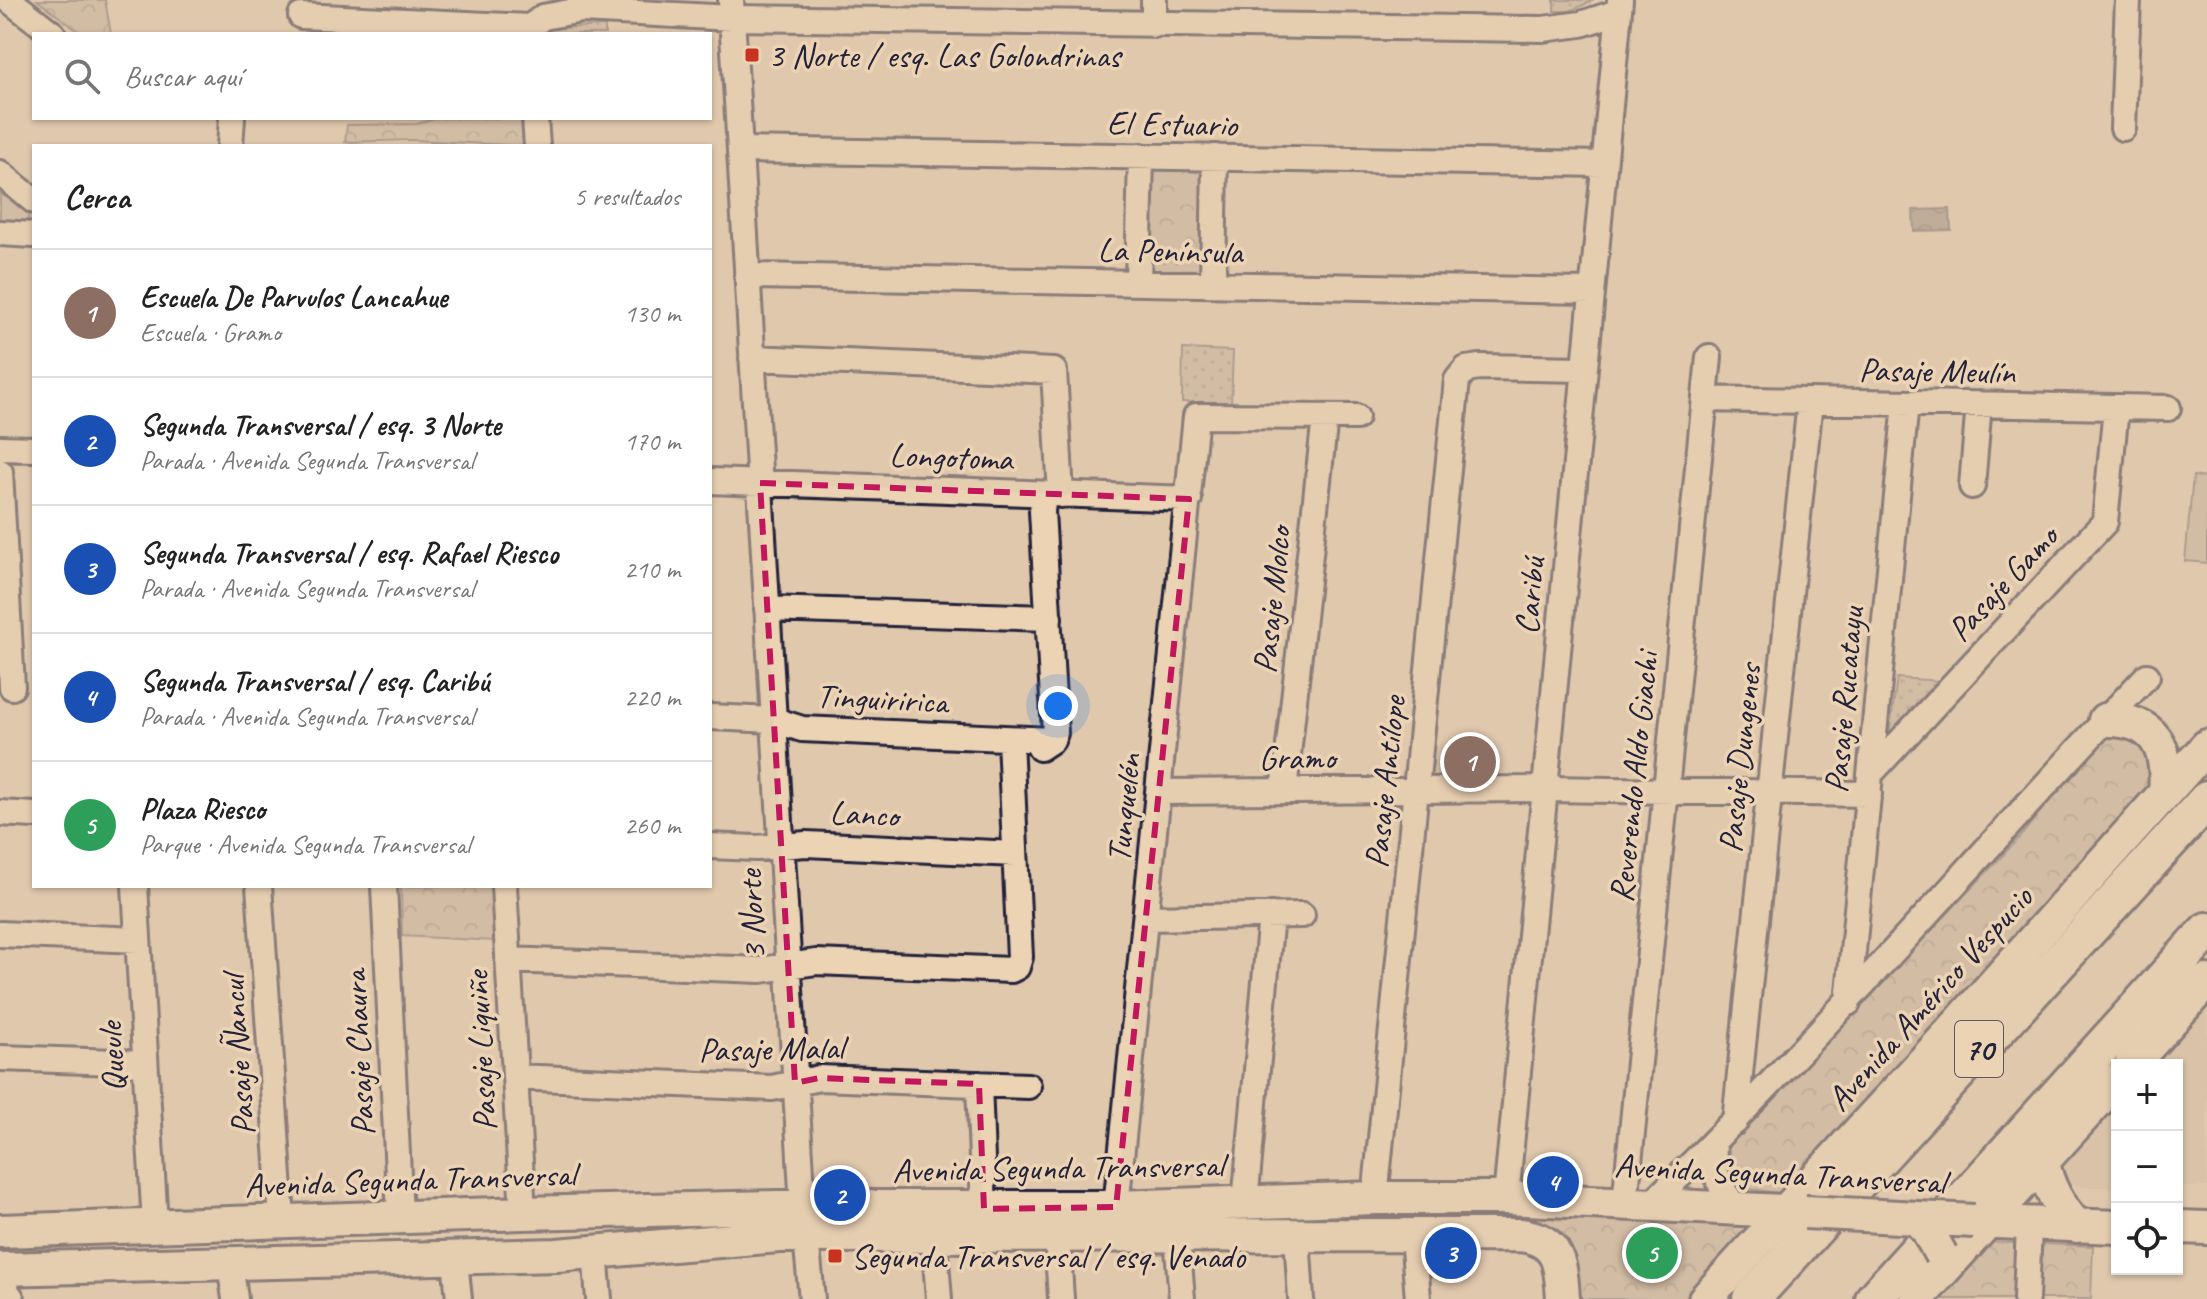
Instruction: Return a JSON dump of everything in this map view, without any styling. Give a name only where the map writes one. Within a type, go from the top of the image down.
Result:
[{"type":"highway","name":"70","points":[[1751,1299],[2207,800]]},
{"type":"highway","points":[[1874,1299],[2090,1064],[2207,931]]},
{"type":"main road","points":[[2105,720],[2133,723],[2153,735],[2164,755],[2165,793]]},
{"type":"main road","name":"Avenida Américo Vespucio","points":[[1705,1299],[1795,1211],[2207,746]]},
{"type":"main road","points":[[2136,1059],[2207,981]]},
{"type":"main road","points":[[1917,1299],[1943,1263],[2111,1087]]},
{"type":"main road","points":[[2043,1161],[2055,1198],[2077,1226]]},
{"type":"main road","name":"Avenida Segunda Transversal","points":[[6,1288],[230,1263],[455,1260],[595,1252],[754,1237],[804,1222],[984,1209],[1375,1198],[1506,1198],[2111,1227]]},
{"type":"main road","name":"Avenida Segunda Transversal","points":[[0,1231],[523,1213],[804,1222],[934,1237],[1520,1235],[1540,1239],[1558,1259],[1563,1299]]},
{"type":"main road","points":[[1916,1219],[1927,1229],[1943,1263]]},
{"type":"main road","points":[[2183,1227],[2207,1228]]},
{"type":"street","points":[[9,0],[50,32]]},
{"type":"street","points":[[1154,0],[1154,25]]},
{"type":"street","points":[[2123,128],[2128,0]]},
{"type":"street","points":[[300,17],[526,32],[543,17],[598,5],[1154,25],[1543,29],[1581,24],[1619,6]]},
{"type":"street","name":"Caribú","points":[[1506,1198],[1619,6]]},
{"type":"street","name":"3 Norte","points":[[732,9],[795,1083],[812,1299]]},
{"type":"street","points":[[230,144],[232,120]]},
{"type":"street","points":[[535,120],[537,144]]},
{"type":"street","name":"El Estuario","points":[[740,150],[1604,164]]},
{"type":"street","points":[[1138,283],[1141,156]]},
{"type":"street","points":[[1213,284],[1215,157]]},
{"type":"street","points":[[0,173],[32,199]]},
{"type":"street","points":[[0,233],[32,235]]},
{"type":"street","name":"La Península","points":[[747,276],[1592,291]]},
{"type":"street","name":"Reverendo Aldo Giachi","points":[[1638,1204],[1666,791],[1709,357]]},
{"type":"street","points":[[752,358],[1054,371],[1053,494],[1042,511],[1055,733],[1052,740],[1011,766]]},
{"type":"street","name":"Pasaje Antílope","points":[[1375,1198],[1418,790],[1455,388],[1461,373],[1480,367],[1584,369]]},
{"type":"street","name":"Pasaje Meulín","points":[[1705,399],[2168,408]]},
{"type":"street","name":"Pasaje Dungenes","points":[[1735,1122],[1810,401]]},
{"type":"street","name":"Pasaje Rucatayu","points":[[1848,1003],[1906,403]]},
{"type":"street","points":[[1972,486],[1979,404]]},
{"type":"street","name":"Pasaje Gamo","points":[[1870,784],[2105,522],[2116,407]]},
{"type":"street","name":"Tunquelén","points":[[1116,1207],[1196,416],[1325,417]]},
{"type":"street","points":[[1325,417],[1356,417]]},
{"type":"street","name":"Pasaje Molco","points":[[1284,791],[1325,417]]},
{"type":"street","points":[[0,448],[32,449]]},
{"type":"street","points":[[0,472],[15,687]]},
{"type":"street","name":"Longotoma","points":[[712,481],[1189,499]]},
{"type":"street","points":[[767,609],[1049,618]]},
{"type":"street","name":"Avenida Américo Vespucio","points":[[1638,1204],[1714,1144],[1848,1003],[2147,676]]},
{"type":"street","name":"Tinguiririca","points":[[712,717],[774,720],[802,729],[1052,740]]},
{"type":"street","points":[[508,960],[761,970],[816,962],[1006,970],[1017,967],[1020,957],[1010,739]]},
{"type":"street","name":"Gramo","points":[[1159,792],[1545,789],[1769,793],[1870,784]]},
{"type":"street","points":[[0,813],[32,815]]},
{"type":"street","name":"Lanco","points":[[712,846],[756,848],[806,844],[1015,854]]},
{"type":"street","name":"Queule","points":[[135,888],[155,1225]]},
{"type":"street","name":"Pasaje Ñancul","points":[[259,888],[282,1220]]},
{"type":"street","name":"Pasaje Chaura","points":[[384,888],[400,1216]]},
{"type":"street","name":"Pasaje Liquiñe","points":[[504,888],[523,1213]]},
{"type":"street","points":[[1245,1203],[1271,915]]},
{"type":"street","points":[[1146,918],[1302,915]]},
{"type":"street","points":[[0,934],[138,940]]},
{"type":"street","points":[[0,1058],[145,1063]]},
{"type":"street","name":"Pasaje Malal","points":[[515,1077],[772,1088],[819,1078],[1028,1086]]},
{"type":"street","points":[[979,1084],[984,1209]]},
{"type":"street","points":[[1714,1144],[1717,1178],[1724,1193],[1737,1208]]},
{"type":"street","points":[[2026,1299],[2029,1225]]},
{"type":"street","points":[[1413,1235],[1418,1299]]},
{"type":"street","points":[[1057,1236],[1061,1299]]},
{"type":"street","points":[[1177,1236],[1182,1299]]},
{"type":"street","points":[[1297,1236],[1301,1299]]},
{"type":"street","points":[[934,1237],[939,1299]]},
{"type":"street","points":[[595,1252],[599,1299]]},
{"type":"street","points":[[455,1260],[459,1299]]},
{"type":"street","points":[[230,1263],[235,1299]]},
{"type":"highlighted area","points":[[760,483],[1189,499],[1116,1207],[984,1209],[979,1084],[819,1078],[795,1083]]},
{"type":"shaded area","points":[[2207,997],[2207,1187],[2183,1187],[2183,1059],[2151,1059]]},
{"type":"shaded area","points":[[2111,1105],[2111,1187],[2083,1187],[2071,1183],[2059,1167],[2065,1156]]},
{"type":"green space","points":[[37,0],[105,0],[111,32],[79,32]]},
{"type":"green space","points":[[1554,0],[1594,0],[1570,11],[1554,11]]},
{"type":"green space","points":[[306,21],[430,32],[305,32]]},
{"type":"green space","points":[[605,26],[605,32],[538,32],[540,29]]},
{"type":"green space","points":[[430,120],[523,120],[526,144],[413,140],[345,142],[347,125],[417,124]]},
{"type":"green space","points":[[1149,166],[1209,167],[1208,276],[1148,275]]},
{"type":"green space","points":[[0,194],[29,209],[28,225],[0,224]]},
{"type":"green space","points":[[1183,349],[1233,351],[1231,404],[1182,402]]},
{"type":"green space","points":[[2193,476],[2207,478],[2207,563],[2185,561]]},
{"type":"green space","points":[[1897,678],[1944,681],[1887,749]]},
{"type":"green space","points":[[2110,736],[2142,743],[2157,784],[1787,1194],[1750,1189],[1732,1165],[1728,1145],[2020,837],[2099,739]]},
{"type":"green space","points":[[401,888],[494,888],[496,941],[402,936]]},
{"type":"green space","points":[[1541,1214],[1764,1223],[1695,1299],[1573,1299],[1543,1231]]},
{"type":"green space","points":[[1988,1242],[2093,1246],[2091,1299],[1939,1299]]},
{"type":"water","points":[[1950,209],[1951,230],[1914,231],[1913,210]]},
{"type":"place","name":"3 Norte / esq. Las Golondrinas","points":[[752,55]]},
{"type":"place","name":"Escuela De Parvulos Lancahue","points":[[1470,762]]},
{"type":"place","name":"Segunda Transversal / esq. Caribú","points":[[1553,1182]]},
{"type":"place","name":"Segunda Transversal / esq. 3 Norte","points":[[840,1195]]},
{"type":"place","name":"Segunda Transversal / esq. Rafael Riesco","points":[[1451,1253]]},
{"type":"place","name":"Plaza Riesco","points":[[1652,1253]]},
{"type":"place","name":"Segunda Transversal / esq. Venado","points":[[835,1256]]}]
